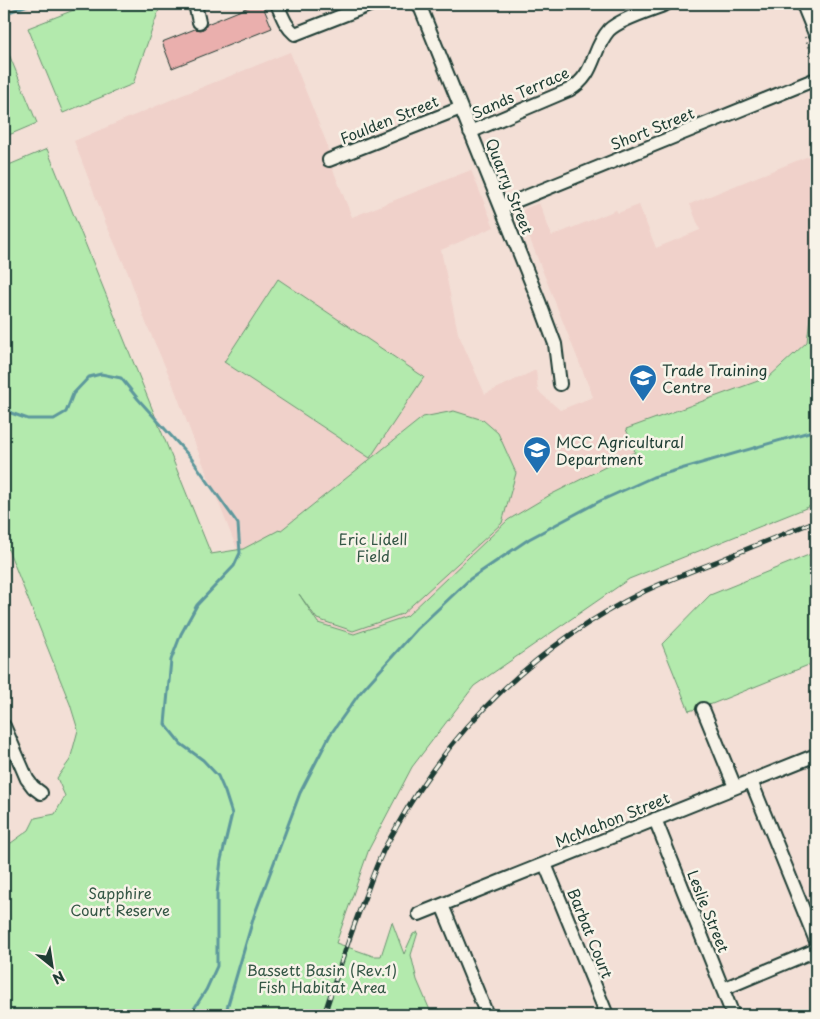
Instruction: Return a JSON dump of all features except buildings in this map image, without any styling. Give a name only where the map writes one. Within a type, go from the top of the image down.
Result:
[{"type":"main road","points":[[805,4],[809,30]]},
{"type":"street","points":[[195,4],[199,22]]},
{"type":"street","points":[[277,4],[286,24],[295,34],[372,4]]},
{"type":"street","name":"Quarry Street","points":[[418,4],[555,344],[560,384]]},
{"type":"street","name":"Sands Terrace","points":[[470,132],[576,86],[587,74],[602,40],[611,28],[620,22],[666,4]]},
{"type":"street","name":"Short Street","points":[[501,207],[816,79]]},
{"type":"street","name":"Foulden Street","points":[[329,160],[461,108]]},
{"type":"street","points":[[703,709],[735,787]]},
{"type":"street","points":[[4,726],[27,780],[41,793]]},
{"type":"street","name":"McMahon Street","points":[[419,914],[816,755]]},
{"type":"street","points":[[751,781],[816,941]]},
{"type":"street","name":"Leslie Street","points":[[655,819],[733,1015]]},
{"type":"street","name":"Barbat Court","points":[[545,864],[606,1015]]},
{"type":"street","points":[[442,905],[487,1015]]},
{"type":"street","points":[[723,989],[816,950]]},
{"type":"path","points":[[809,30],[813,66],[816,73]]},
{"type":"shaded area","points":[[290,52],[327,144],[329,160],[352,217],[471,170],[494,227],[441,250],[458,333],[485,394],[536,370],[538,391],[560,410],[593,397],[521,217],[524,209],[539,203],[552,236],[616,210],[618,213],[639,205],[656,248],[700,230],[690,204],[816,153],[816,268],[807,342],[769,377],[674,414],[627,429],[635,452],[407,616],[354,634],[318,623],[291,581],[279,530],[239,554],[172,382],[146,323],[128,273],[106,224],[74,141]]},
{"type":"green space","points":[[89,4],[161,4],[133,84],[63,113],[28,28]]},
{"type":"green space","points":[[4,42],[37,123],[4,137]]},
{"type":"green space","points":[[47,149],[211,554],[243,549],[280,531],[423,417],[454,411],[483,420],[498,433],[516,473],[502,523],[402,614],[353,631],[317,619],[299,594],[318,623],[354,634],[407,616],[508,520],[550,495],[635,452],[626,429],[769,377],[807,342],[816,268],[816,504],[629,579],[474,686],[412,767],[369,849],[336,943],[373,956],[381,956],[392,922],[404,954],[413,934],[418,932],[411,955],[417,980],[432,1015],[4,1015],[4,848],[29,830],[35,818],[55,814],[65,796],[57,778],[70,760],[78,730],[70,704],[4,539],[4,167]]},
{"type":"green space","points":[[278,279],[424,377],[370,458],[224,362]]},
{"type":"green space","points":[[816,552],[816,662],[712,704],[689,711],[662,644],[710,595]]},
{"type":"waterway","points":[[4,14],[30,4]]},
{"type":"waterway","points":[[4,402],[11,413],[28,419],[54,419],[66,412],[73,394],[89,377],[101,374],[121,378],[191,458],[238,524],[240,553],[234,566],[197,605],[181,634],[171,660],[165,724],[181,744],[203,760],[218,776],[232,814],[221,860],[217,894],[217,966],[206,990],[190,1015]]},
{"type":"waterway","points":[[225,1015],[254,916],[300,793],[330,735],[359,694],[417,629],[470,579],[529,539],[600,501],[653,477],[816,430]]},
{"type":"railway","points":[[324,1015],[355,924],[387,844],[419,789],[445,754],[503,690],[570,635],[645,591],[816,521]]},
{"type":"place","name":"Trade Training Centre","points":[[643,402]]},
{"type":"place","name":"MCC Agricultural Department","points":[[537,474]]},
{"type":"park label","name":"Eric Lidell Field","points":[[373,546]]},
{"type":"park label","name":"Sapphire Court Reserve","points":[[120,900]]},
{"type":"park label","name":"Bassett Basin (Rev.1) Fish Habitat Area","points":[[322,978]]}]
